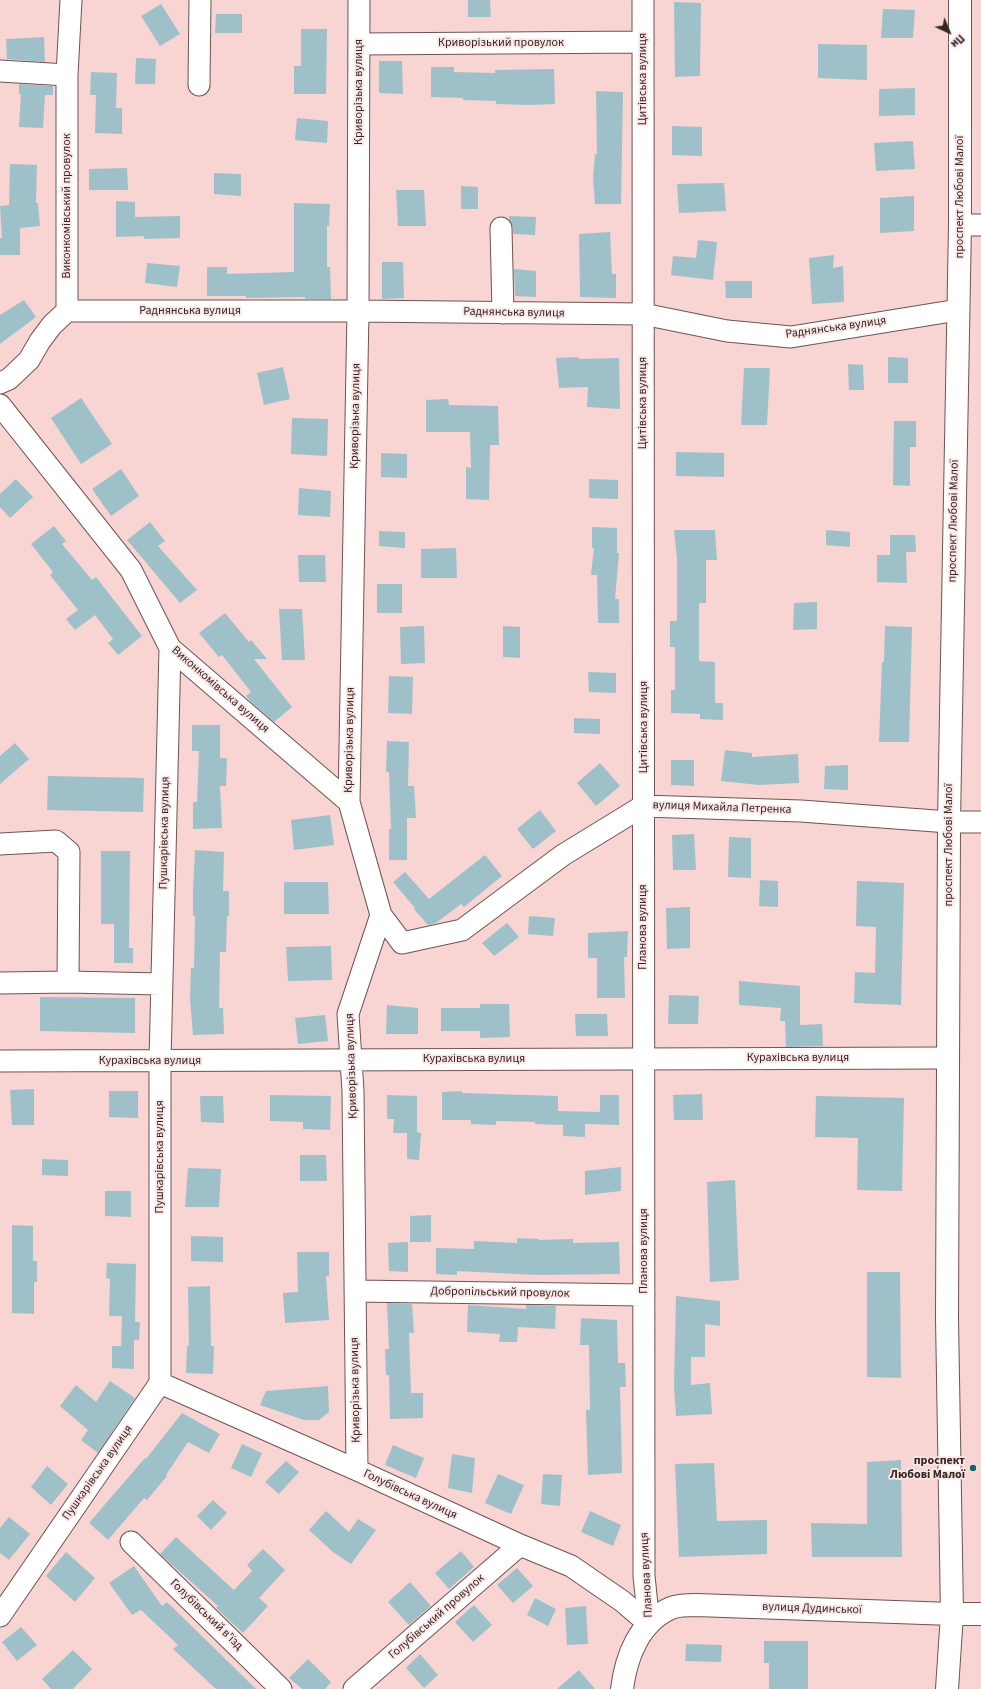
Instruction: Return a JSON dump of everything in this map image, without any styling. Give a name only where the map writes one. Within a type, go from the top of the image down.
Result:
[{"type":"main road","name":"проспект Любові Малої","points":[[947,1689],[952,1614],[947,1318],[949,822],[958,310],[971,225],[960,0]]},
{"type":"main road","name":"вулиця Дудинської","points":[[649,1624],[672,1607],[696,1604],[981,1614]]},
{"type":"main road","name":"Планова вулиця","points":[[622,1689],[626,1663],[631,1649],[638,1637],[649,1624]]},
{"type":"street","name":"Виконкомівський провулок","points":[[67,311],[67,76],[71,0]]},
{"type":"street","points":[[199,85],[200,0]]},
{"type":"street","name":"Криворізька вулиця","points":[[357,1470],[353,1091],[348,1014],[381,916],[349,802],[358,311],[359,0]]},
{"type":"street","name":"Цитівська вулиця","points":[[643,0],[644,806]]},
{"type":"street","name":"Криворізький провулок","points":[[359,44],[643,42]]},
{"type":"street","points":[[0,71],[67,76]]},
{"type":"street","points":[[501,228],[504,313]]},
{"type":"street","name":"Раднянська вулиця","points":[[67,311],[358,311],[643,314],[726,331],[791,337],[958,310]]},
{"type":"street","points":[[0,383],[9,379],[30,360],[40,341],[52,325],[67,311]]},
{"type":"street","name":"Виконкомівська вулиця","points":[[0,405],[131,570],[170,648],[349,802]]},
{"type":"street","name":"Пушкарівська вулиця","points":[[0,1616],[160,1383],[161,984],[170,648]]},
{"type":"street","name":"вулиця Михайла Петренка","points":[[381,916],[402,943],[462,930],[564,854],[644,806],[801,811],[949,822],[981,822]]},
{"type":"street","name":"Планова вулиця","points":[[644,806],[644,1576],[649,1624]]},
{"type":"street","points":[[0,844],[56,841],[69,852],[68,982]]},
{"type":"street","points":[[0,983],[68,982],[161,984]]},
{"type":"street","name":"Курахівська вулиця","points":[[0,1060],[160,1061],[351,1059],[948,1058]]},
{"type":"street","name":"Добропільський провулок","points":[[355,1291],[644,1295]]},
{"type":"street","name":"Голубівська вулиця","points":[[160,1383],[357,1470],[520,1545],[571,1566],[622,1601],[649,1624]]},
{"type":"street","name":"Голубівський в’їзд","points":[[131,1542],[281,1689]]},
{"type":"street","name":"Голубівський провулок","points":[[354,1689],[520,1545]]},
{"type":"building","points":[[468,0],[490,0],[491,17],[468,17]]},
{"type":"building","points":[[674,2],[701,3],[700,76],[675,77]]},
{"type":"building","points":[[161,4],[180,34],[160,46],[141,16]]},
{"type":"building","points":[[883,9],[915,10],[913,38],[881,38]]},
{"type":"building","points":[[216,14],[242,14],[242,33],[215,33]]},
{"type":"building","points":[[301,29],[327,29],[326,94],[294,94],[294,66],[301,66]]},
{"type":"building","points":[[44,37],[45,62],[7,59],[6,39]]},
{"type":"building","points":[[818,44],[867,45],[867,80],[818,78]]},
{"type":"building","points":[[136,58],[156,59],[155,84],[135,84]]},
{"type":"building","points":[[379,61],[402,61],[403,94],[379,93]]},
{"type":"building","points":[[431,67],[454,67],[454,72],[495,73],[495,70],[554,69],[555,104],[496,104],[496,101],[431,97]]},
{"type":"building","points":[[91,72],[117,73],[116,108],[122,108],[122,134],[95,133],[96,95],[90,95]]},
{"type":"building","points":[[19,84],[53,86],[53,95],[45,95],[43,128],[19,127],[21,94],[19,94]]},
{"type":"building","points":[[915,88],[915,115],[879,116],[879,89]]},
{"type":"building","points":[[596,91],[623,92],[621,204],[595,204],[593,178],[595,154],[597,154]]},
{"type":"building","points":[[297,118],[328,121],[327,143],[295,140]]},
{"type":"building","points":[[672,126],[702,127],[702,156],[672,155]]},
{"type":"building","points":[[913,141],[915,169],[876,171],[874,143]]},
{"type":"building","points":[[10,164],[37,165],[36,203],[38,203],[40,226],[20,228],[20,255],[0,255],[0,238],[2,238],[0,206],[9,205]]},
{"type":"building","points":[[127,168],[128,190],[89,190],[89,169]]},
{"type":"building","points":[[214,173],[241,174],[241,196],[214,194]]},
{"type":"building","points":[[724,183],[726,211],[679,213],[677,184]]},
{"type":"building","points":[[461,186],[478,187],[478,209],[461,209]]},
{"type":"building","points":[[396,190],[424,190],[426,226],[398,226]]},
{"type":"building","points":[[914,196],[914,231],[880,233],[880,198]]},
{"type":"building","points":[[116,201],[135,202],[135,217],[180,216],[180,238],[144,239],[144,236],[116,237]]},
{"type":"building","points":[[294,203],[330,204],[329,226],[327,226],[327,267],[330,267],[331,299],[305,299],[305,297],[246,298],[246,296],[207,296],[207,267],[227,267],[227,274],[294,272]]},
{"type":"building","points":[[509,216],[536,217],[535,235],[513,234],[513,227],[509,220]]},
{"type":"building","points":[[610,232],[612,274],[616,274],[616,298],[580,297],[579,234]]},
{"type":"building","points":[[698,240],[717,242],[713,280],[671,275],[673,256],[696,258]]},
{"type":"building","points":[[834,255],[833,268],[843,266],[844,302],[812,304],[809,258]]},
{"type":"building","points":[[382,262],[403,262],[404,298],[382,299]]},
{"type":"building","points":[[147,263],[180,266],[177,287],[145,283]]},
{"type":"building","points":[[514,269],[536,271],[536,297],[515,296]]},
{"type":"building","points":[[725,281],[752,281],[752,298],[726,298]]},
{"type":"building","points":[[24,300],[36,317],[0,344],[0,315]]},
{"type":"building","points":[[579,357],[579,359],[619,358],[620,409],[587,407],[588,387],[559,388],[556,358]]},
{"type":"building","points":[[888,357],[908,358],[908,383],[888,383]]},
{"type":"building","points":[[848,364],[863,365],[864,390],[849,390]]},
{"type":"building","points":[[283,367],[290,399],[264,405],[257,373]]},
{"type":"building","points":[[744,368],[770,368],[767,425],[741,425]]},
{"type":"building","points":[[81,398],[112,444],[81,464],[51,418]]},
{"type":"building","points":[[448,399],[449,405],[498,406],[499,445],[490,445],[489,500],[466,499],[466,467],[471,468],[470,432],[426,432],[426,400]]},
{"type":"building","points":[[292,418],[328,419],[327,456],[291,454]]},
{"type":"building","points":[[894,421],[916,421],[916,447],[910,447],[910,486],[893,485]]},
{"type":"building","points":[[676,452],[724,453],[724,477],[676,476]]},
{"type":"building","points":[[381,453],[407,454],[407,478],[381,477]]},
{"type":"building","points":[[121,469],[139,496],[111,516],[92,489]]},
{"type":"building","points":[[16,479],[33,497],[10,518],[0,507],[0,494]]},
{"type":"building","points":[[589,479],[618,480],[618,499],[589,498]]},
{"type":"building","points":[[299,488],[331,491],[330,517],[298,515]]},
{"type":"building","points":[[150,522],[165,541],[158,546],[197,590],[180,603],[127,540]]},
{"type":"building","points":[[54,526],[66,541],[62,544],[92,580],[96,577],[142,636],[118,655],[108,643],[113,639],[95,615],[75,630],[66,619],[78,610],[50,575],[53,572],[31,544]]},
{"type":"building","points":[[592,527],[617,528],[617,553],[619,553],[615,599],[619,599],[619,623],[598,623],[597,575],[591,575],[594,548],[592,548]]},
{"type":"building","points":[[674,530],[715,530],[717,560],[706,560],[706,603],[699,603],[699,661],[715,662],[715,703],[723,703],[723,720],[700,719],[700,714],[671,713],[671,690],[675,690],[675,647],[670,647],[670,621],[677,621],[677,559]]},
{"type":"building","points":[[826,530],[850,532],[850,547],[826,545]]},
{"type":"building","points":[[379,531],[405,532],[405,548],[379,546]]},
{"type":"building","points":[[890,535],[915,535],[916,552],[906,552],[907,583],[877,582],[877,555],[890,555]]},
{"type":"building","points":[[456,548],[457,578],[421,578],[421,549]]},
{"type":"building","points":[[298,555],[325,555],[326,582],[299,582]]},
{"type":"building","points":[[377,584],[402,584],[402,613],[377,613]]},
{"type":"building","points":[[817,602],[817,629],[793,630],[794,603]]},
{"type":"building","points":[[279,609],[302,609],[305,660],[282,660]]},
{"type":"building","points":[[225,613],[249,642],[251,640],[267,659],[254,659],[292,707],[274,722],[250,701],[246,696],[251,692],[222,655],[219,657],[199,633]]},
{"type":"building","points":[[424,626],[425,663],[401,664],[400,627]]},
{"type":"building","points":[[503,626],[520,627],[520,658],[503,657]]},
{"type":"building","points":[[885,626],[912,627],[909,742],[879,742]]},
{"type":"building","points":[[588,672],[616,673],[616,693],[589,692]]},
{"type":"building","points":[[389,676],[413,677],[412,714],[388,713]]},
{"type":"building","points":[[574,718],[600,719],[600,734],[574,733]]},
{"type":"building","points":[[192,725],[220,725],[220,758],[227,758],[226,786],[220,786],[222,828],[193,829],[193,802],[197,802],[199,751],[192,751]]},
{"type":"building","points":[[387,741],[409,742],[408,786],[414,786],[416,818],[407,818],[407,860],[389,860],[389,829],[391,829],[389,772],[386,772]]},
{"type":"building","points":[[15,743],[29,759],[0,784],[0,756]]},
{"type":"building","points":[[725,750],[752,753],[752,757],[798,754],[799,783],[759,785],[721,781]]},
{"type":"building","points":[[671,760],[694,760],[694,786],[671,785]]},
{"type":"building","points":[[600,763],[620,786],[596,806],[577,783]]},
{"type":"building","points":[[848,765],[848,790],[824,789],[825,766]]},
{"type":"building","points":[[48,776],[144,778],[143,812],[47,810]]},
{"type":"building","points":[[540,810],[556,831],[533,849],[517,829]]},
{"type":"building","points":[[330,815],[334,845],[294,850],[291,820]]},
{"type":"building","points":[[694,834],[696,870],[673,870],[672,835]]},
{"type":"building","points":[[729,837],[751,838],[751,878],[728,877]]},
{"type":"building","points":[[195,850],[224,852],[223,891],[229,891],[229,916],[227,916],[226,952],[220,952],[219,1008],[223,1008],[224,1034],[193,1035],[190,999],[191,968],[194,968],[195,916],[193,916],[193,890]]},
{"type":"building","points":[[101,851],[130,851],[129,948],[133,948],[133,963],[114,963],[114,924],[101,924]]},
{"type":"building","points":[[485,855],[502,876],[464,907],[461,904],[436,923],[428,925],[393,882],[405,872],[429,899]]},
{"type":"building","points":[[760,880],[778,881],[778,907],[759,906]]},
{"type":"building","points":[[857,881],[904,883],[901,1005],[854,1003],[855,972],[875,973],[876,927],[856,926]]},
{"type":"building","points":[[284,882],[328,882],[329,914],[284,914]]},
{"type":"building","points":[[690,907],[690,948],[667,949],[666,908]]},
{"type":"building","points":[[529,916],[555,918],[553,936],[528,934]]},
{"type":"building","points":[[507,923],[519,937],[494,956],[482,943]]},
{"type":"building","points":[[628,931],[627,957],[624,957],[625,998],[597,998],[597,958],[588,958],[588,933]]},
{"type":"building","points":[[331,946],[332,980],[288,981],[286,947]]},
{"type":"building","points":[[739,981],[800,986],[800,1025],[822,1024],[823,1046],[786,1047],[785,1021],[780,1021],[781,1008],[739,1005]]},
{"type":"building","points":[[669,995],[699,996],[698,1024],[668,1024]]},
{"type":"building","points":[[40,997],[135,998],[135,1033],[40,1031]]},
{"type":"building","points":[[480,1004],[509,1004],[510,1037],[480,1038],[480,1031],[441,1031],[441,1008],[480,1008]]},
{"type":"building","points":[[387,1005],[418,1008],[418,1034],[386,1034]]},
{"type":"building","points":[[575,1014],[607,1014],[608,1036],[576,1036]]},
{"type":"building","points":[[325,1015],[328,1041],[298,1044],[295,1018]]},
{"type":"building","points":[[34,1089],[34,1125],[12,1125],[10,1090]]},
{"type":"building","points":[[109,1091],[138,1091],[138,1118],[109,1117]]},
{"type":"building","points":[[462,1091],[462,1093],[558,1096],[558,1111],[600,1112],[600,1095],[619,1095],[619,1125],[585,1124],[585,1137],[563,1136],[563,1125],[535,1124],[535,1122],[496,1121],[496,1125],[471,1124],[471,1120],[442,1120],[442,1092]]},
{"type":"building","points":[[702,1094],[703,1120],[674,1120],[673,1095]]},
{"type":"building","points":[[270,1095],[331,1096],[330,1130],[303,1129],[303,1122],[270,1121]]},
{"type":"building","points":[[387,1095],[417,1096],[417,1132],[421,1133],[419,1160],[407,1159],[407,1133],[393,1133],[394,1119],[387,1119]]},
{"type":"building","points":[[200,1096],[223,1096],[224,1123],[201,1122]]},
{"type":"building","points":[[816,1096],[904,1098],[902,1191],[857,1190],[858,1138],[815,1137]]},
{"type":"building","points":[[300,1155],[326,1155],[327,1181],[300,1181]]},
{"type":"building","points":[[42,1159],[68,1160],[68,1176],[42,1175]]},
{"type":"building","points":[[621,1167],[621,1191],[585,1195],[585,1171]]},
{"type":"building","points":[[188,1168],[221,1169],[219,1207],[185,1207]]},
{"type":"building","points":[[735,1180],[739,1280],[710,1282],[707,1182]]},
{"type":"building","points":[[105,1191],[131,1191],[131,1217],[105,1216]]},
{"type":"building","points":[[431,1215],[431,1242],[410,1242],[410,1216]]},
{"type":"building","points":[[12,1225],[33,1226],[33,1261],[37,1261],[37,1282],[34,1282],[34,1314],[12,1313]]},
{"type":"building","points":[[191,1236],[223,1237],[223,1262],[191,1261]]},
{"type":"building","points":[[517,1238],[539,1240],[573,1239],[573,1243],[619,1242],[620,1274],[538,1275],[457,1271],[457,1275],[436,1274],[436,1248],[474,1249],[474,1241],[517,1243]]},
{"type":"building","points":[[408,1242],[408,1272],[389,1271],[388,1243]]},
{"type":"building","points":[[297,1252],[329,1252],[329,1276],[326,1276],[329,1320],[285,1323],[283,1293],[298,1292]]},
{"type":"building","points":[[107,1263],[136,1264],[135,1322],[140,1322],[139,1340],[134,1340],[134,1369],[112,1368],[112,1346],[121,1346],[122,1316],[109,1316],[110,1279],[106,1278]]},
{"type":"building","points":[[867,1272],[900,1272],[901,1378],[867,1377]]},
{"type":"building","points":[[210,1286],[211,1346],[214,1346],[213,1374],[186,1373],[187,1346],[189,1346],[188,1287]]},
{"type":"building","points":[[676,1296],[720,1301],[720,1326],[705,1324],[705,1357],[691,1357],[691,1385],[710,1383],[712,1414],[676,1416],[674,1386]]},
{"type":"building","points":[[387,1303],[412,1304],[414,1333],[409,1333],[411,1393],[423,1393],[423,1418],[390,1419],[389,1375],[386,1375],[385,1349],[389,1349]]},
{"type":"building","points":[[468,1305],[526,1309],[526,1305],[556,1306],[555,1329],[518,1327],[517,1342],[499,1342],[500,1334],[467,1332]]},
{"type":"building","points":[[581,1318],[617,1320],[618,1363],[625,1363],[626,1387],[620,1387],[622,1473],[588,1475],[586,1410],[590,1410],[589,1345],[580,1345]]},
{"type":"building","points":[[110,1381],[135,1398],[98,1453],[81,1440],[88,1430],[60,1406],[76,1385],[96,1402]]},
{"type":"building","points":[[328,1386],[329,1412],[319,1420],[304,1420],[260,1405],[266,1391]]},
{"type":"building","points":[[182,1413],[220,1434],[209,1453],[188,1442],[166,1475],[167,1476],[147,1500],[144,1498],[108,1540],[89,1523],[145,1458],[146,1459]]},
{"type":"building","points":[[242,1444],[262,1453],[251,1477],[231,1468]]},
{"type":"building","points":[[393,1445],[424,1458],[416,1478],[385,1465]]},
{"type":"building","points":[[452,1454],[475,1458],[472,1493],[448,1488]]},
{"type":"building","points":[[901,1460],[902,1557],[812,1557],[811,1523],[867,1524],[867,1462]]},
{"type":"building","points":[[286,1461],[299,1472],[279,1494],[265,1482]]},
{"type":"building","points":[[714,1463],[717,1521],[767,1520],[767,1554],[679,1557],[675,1464]]},
{"type":"building","points":[[47,1466],[68,1484],[51,1505],[31,1487]]},
{"type":"building","points":[[498,1474],[524,1485],[511,1514],[485,1503]]},
{"type":"building","points":[[543,1474],[562,1475],[560,1506],[541,1504]]},
{"type":"building","points":[[213,1500],[227,1513],[211,1530],[197,1516]]},
{"type":"building","points":[[326,1511],[349,1532],[358,1519],[376,1530],[351,1564],[333,1552],[309,1530]]},
{"type":"building","points":[[590,1511],[621,1525],[613,1546],[581,1532]]},
{"type":"building","points":[[9,1517],[30,1534],[9,1560],[0,1553],[0,1528]]},
{"type":"building","points":[[176,1537],[234,1590],[252,1571],[247,1565],[263,1549],[285,1570],[259,1598],[268,1606],[243,1633],[216,1608],[218,1606],[160,1554]]},
{"type":"building","points":[[461,1551],[474,1567],[449,1589],[435,1573]]},
{"type":"building","points":[[66,1552],[95,1578],[75,1602],[46,1576]]},
{"type":"building","points":[[134,1566],[162,1606],[167,1602],[256,1689],[216,1689],[173,1649],[178,1645],[141,1610],[132,1615],[109,1583]]},
{"type":"building","points":[[517,1568],[533,1586],[513,1603],[497,1585]]},
{"type":"building","points":[[410,1582],[431,1606],[409,1625],[388,1602]]},
{"type":"building","points":[[535,1598],[556,1609],[548,1626],[527,1615]]},
{"type":"building","points":[[474,1605],[492,1625],[473,1642],[455,1622]]},
{"type":"building","points":[[586,1606],[588,1644],[567,1645],[565,1608]]},
{"type":"building","points":[[21,1627],[37,1645],[17,1661],[2,1642]]},
{"type":"building","points":[[764,1641],[808,1641],[808,1689],[769,1689],[769,1663],[764,1663]]},
{"type":"building","points":[[686,1644],[722,1645],[721,1662],[685,1661]]},
{"type":"building","points":[[73,1650],[92,1669],[73,1689],[51,1689],[42,1679]]},
{"type":"building","points":[[420,1654],[438,1675],[424,1688],[406,1668]]},
{"type":"building","points":[[308,1659],[331,1682],[325,1689],[302,1689],[289,1678]]},
{"type":"building","points":[[579,1670],[595,1689],[557,1689]]},
{"type":"place","name":"проспект Любові Малої","points":[[973,1468]]}]
